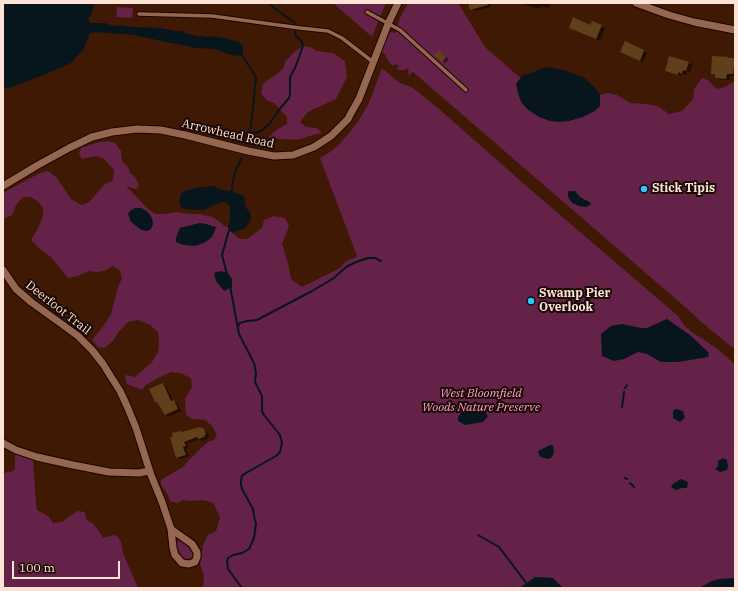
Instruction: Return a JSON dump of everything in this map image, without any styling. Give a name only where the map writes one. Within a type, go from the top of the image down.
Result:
[{"type":"street","name":"Arrowhead Road","points":[[3,186],[63,151],[92,137],[112,132],[137,129],[161,130],[274,156],[293,155],[314,147],[331,136],[348,119],[359,99],[388,24],[398,3]]},
{"type":"street","points":[[636,3],[694,22],[735,30]]},
{"type":"street","name":"Deerfoot Trail","points":[[3,270],[16,289],[31,302],[78,336],[103,364],[128,406],[140,439],[149,471],[171,528],[172,548],[175,555],[182,563],[189,564],[195,562],[197,552],[192,544],[171,528]]},
{"type":"street","points":[[3,443],[16,450],[37,457],[109,472],[139,473],[149,471]]},
{"type":"lane","points":[[367,12],[400,30],[466,90]]},
{"type":"lane","points":[[139,14],[212,16],[328,31],[342,38],[373,62]]},
{"type":"green space","points":[[333,3],[386,3],[372,37]]},
{"type":"green space","points":[[408,3],[458,3],[485,47],[533,89],[600,99],[600,95],[608,93],[617,95],[631,103],[647,104],[659,107],[669,114],[682,111],[693,99],[694,89],[702,78],[708,80],[717,89],[725,87],[735,81],[735,346],[733,348],[413,72],[410,74],[410,79],[408,68],[405,70],[399,70],[397,69],[399,66],[395,64],[393,66],[389,62],[385,54],[382,52],[384,45],[389,34],[391,32],[395,33],[400,18]]},
{"type":"green space","points":[[117,7],[133,8],[132,18],[116,17]]},
{"type":"green space","points":[[303,46],[310,47],[317,51],[333,53],[345,61],[347,77],[336,99],[308,112],[300,122],[306,127],[317,128],[322,133],[297,140],[268,138],[275,131],[287,124],[287,117],[274,103],[268,101],[261,94],[263,84],[283,69],[285,62],[294,52]]},
{"type":"green space","name":"West Bloomfield Woods Nature Preserve","points":[[382,68],[398,82],[413,88],[678,316],[684,325],[693,333],[716,348],[735,364],[735,588],[203,588],[204,575],[200,565],[203,545],[208,535],[216,531],[220,518],[214,504],[208,501],[183,500],[178,503],[170,501],[167,493],[161,485],[161,480],[183,467],[208,442],[214,440],[217,435],[212,426],[205,420],[192,419],[186,415],[185,399],[192,387],[191,378],[180,373],[171,372],[146,385],[142,390],[127,384],[126,375],[135,377],[152,362],[158,352],[159,342],[158,332],[150,325],[138,320],[128,322],[112,342],[104,348],[98,347],[92,340],[111,314],[122,278],[120,271],[113,266],[104,271],[88,271],[78,276],[68,278],[51,257],[31,240],[43,216],[43,207],[36,200],[30,197],[23,197],[16,205],[12,215],[3,219],[3,193],[40,173],[48,171],[57,178],[71,199],[82,205],[89,202],[105,184],[113,181],[114,170],[104,159],[97,156],[82,159],[79,154],[81,148],[108,141],[115,143],[121,151],[122,161],[128,167],[130,173],[135,177],[139,185],[136,189],[126,186],[148,209],[155,214],[176,212],[213,217],[224,226],[228,227],[229,230],[240,239],[247,239],[262,228],[264,220],[274,216],[285,218],[289,226],[282,244],[291,279],[302,287],[340,268],[346,261],[357,256],[320,158],[339,145],[357,123],[369,103]],"holes":[[[200,223],[176,238],[180,228]]]},
{"type":"green space","points":[[15,452],[33,459],[37,510],[48,516],[53,523],[62,522],[77,511],[85,512],[86,519],[93,524],[103,538],[113,535],[117,536],[121,542],[123,553],[138,588],[3,588],[3,474],[11,472],[15,469]]},
{"type":"green space","points":[[179,540],[190,547],[193,556],[191,558],[186,559],[182,557],[177,547]]},
{"type":"shaded area","points":[[3,3],[95,3],[88,19],[91,23],[105,23],[113,26],[120,25],[159,28],[183,31],[186,34],[196,36],[211,36],[229,39],[240,43],[243,46],[243,51],[242,55],[237,56],[215,49],[196,48],[133,35],[96,32],[90,33],[83,50],[71,63],[13,87],[3,89]]},
{"type":"shaded area","points":[[547,67],[568,71],[586,79],[600,95],[600,106],[595,111],[583,117],[558,122],[539,117],[527,109],[521,102],[516,84],[522,76]]},
{"type":"shaded area","points":[[214,186],[228,191],[231,190],[232,187],[234,192],[244,196],[246,208],[250,212],[251,218],[244,229],[233,233],[229,230],[230,207],[224,202],[204,210],[184,209],[180,206],[179,201],[181,194],[185,191],[195,188]]},
{"type":"shaded area","points":[[568,191],[575,191],[580,197],[591,203],[590,205],[586,207],[572,203],[568,197]]},
{"type":"shaded area","points":[[135,208],[141,208],[148,212],[152,218],[153,224],[151,229],[148,231],[141,230],[131,222],[128,214]]},
{"type":"shaded area","points":[[200,223],[216,227],[211,238],[204,243],[195,246],[184,245],[176,242],[180,228]]},
{"type":"shaded area","points":[[221,271],[228,273],[232,279],[232,287],[224,291],[216,281],[214,273]]},
{"type":"shaded area","points":[[667,319],[690,335],[709,353],[708,357],[678,362],[661,362],[647,354],[638,352],[624,359],[614,361],[602,356],[601,334],[611,326],[622,324],[647,328]]},
{"type":"shaded area","points":[[473,406],[485,412],[488,416],[483,422],[465,425],[458,421],[458,417],[463,411]]},
{"type":"shaded area","points":[[676,409],[683,411],[685,418],[680,422],[673,418],[673,411]]},
{"type":"shaded area","points":[[553,445],[554,453],[552,457],[548,459],[541,457],[538,451]]},
{"type":"shaded area","points":[[723,458],[727,460],[728,466],[727,470],[720,472],[715,469],[718,466],[718,461]]},
{"type":"shaded area","points":[[681,479],[688,482],[687,488],[676,490],[671,487],[673,484]]},
{"type":"shaded area","points":[[535,577],[553,578],[563,588],[521,588]]},
{"type":"shaded area","points":[[735,578],[735,588],[699,588],[719,579]]},
{"type":"building","points":[[468,3],[488,3],[488,5],[470,10]]},
{"type":"building","points":[[573,17],[590,25],[592,21],[602,25],[596,39],[569,28]]},
{"type":"building","points":[[625,41],[644,50],[640,61],[620,52]]},
{"type":"building","points":[[439,50],[446,57],[442,62],[434,55]]},
{"type":"building","points":[[669,56],[689,62],[686,71],[683,70],[682,74],[678,72],[678,75],[665,71]]},
{"type":"building","points":[[712,56],[735,58],[733,74],[727,74],[726,79],[715,78],[715,74],[711,74]]},
{"type":"building","points":[[163,383],[171,401],[174,400],[178,409],[165,415],[157,402],[155,402],[149,389]]},
{"type":"building","points":[[200,427],[204,429],[206,434],[204,437],[198,439],[197,437],[184,442],[186,446],[183,447],[186,455],[176,458],[170,437],[173,437],[172,433]]},
{"type":"waterway","points":[[250,136],[261,131],[270,123],[289,98],[290,77],[303,46],[302,42],[295,34],[296,24],[273,7],[270,3]]},
{"type":"waterway","points":[[242,55],[256,77],[248,144]]},
{"type":"waterway","points":[[232,187],[236,169],[242,158]]},
{"type":"waterway","points":[[227,274],[222,255],[229,230]]},
{"type":"waterway","points":[[238,326],[240,323],[257,320],[312,291],[334,278],[346,267],[356,262],[368,258],[375,258],[381,261]]},
{"type":"waterway","points":[[230,286],[239,334],[254,363],[256,373],[255,382],[262,396],[262,411],[280,435],[282,443],[280,452],[276,456],[242,476],[242,489],[253,509],[256,524],[254,538],[249,549],[242,553],[233,555],[228,558],[227,562],[228,569],[242,588]]},
{"type":"waterway","points":[[622,407],[624,392]]},
{"type":"waterway","points":[[630,483],[634,487]]},
{"type":"waterway","points":[[478,535],[499,547],[527,584]]},
{"type":"place","name":"Stick Tipis","points":[[644,189]]},
{"type":"place","name":"Swamp Pier Overlook","points":[[531,301]]}]
